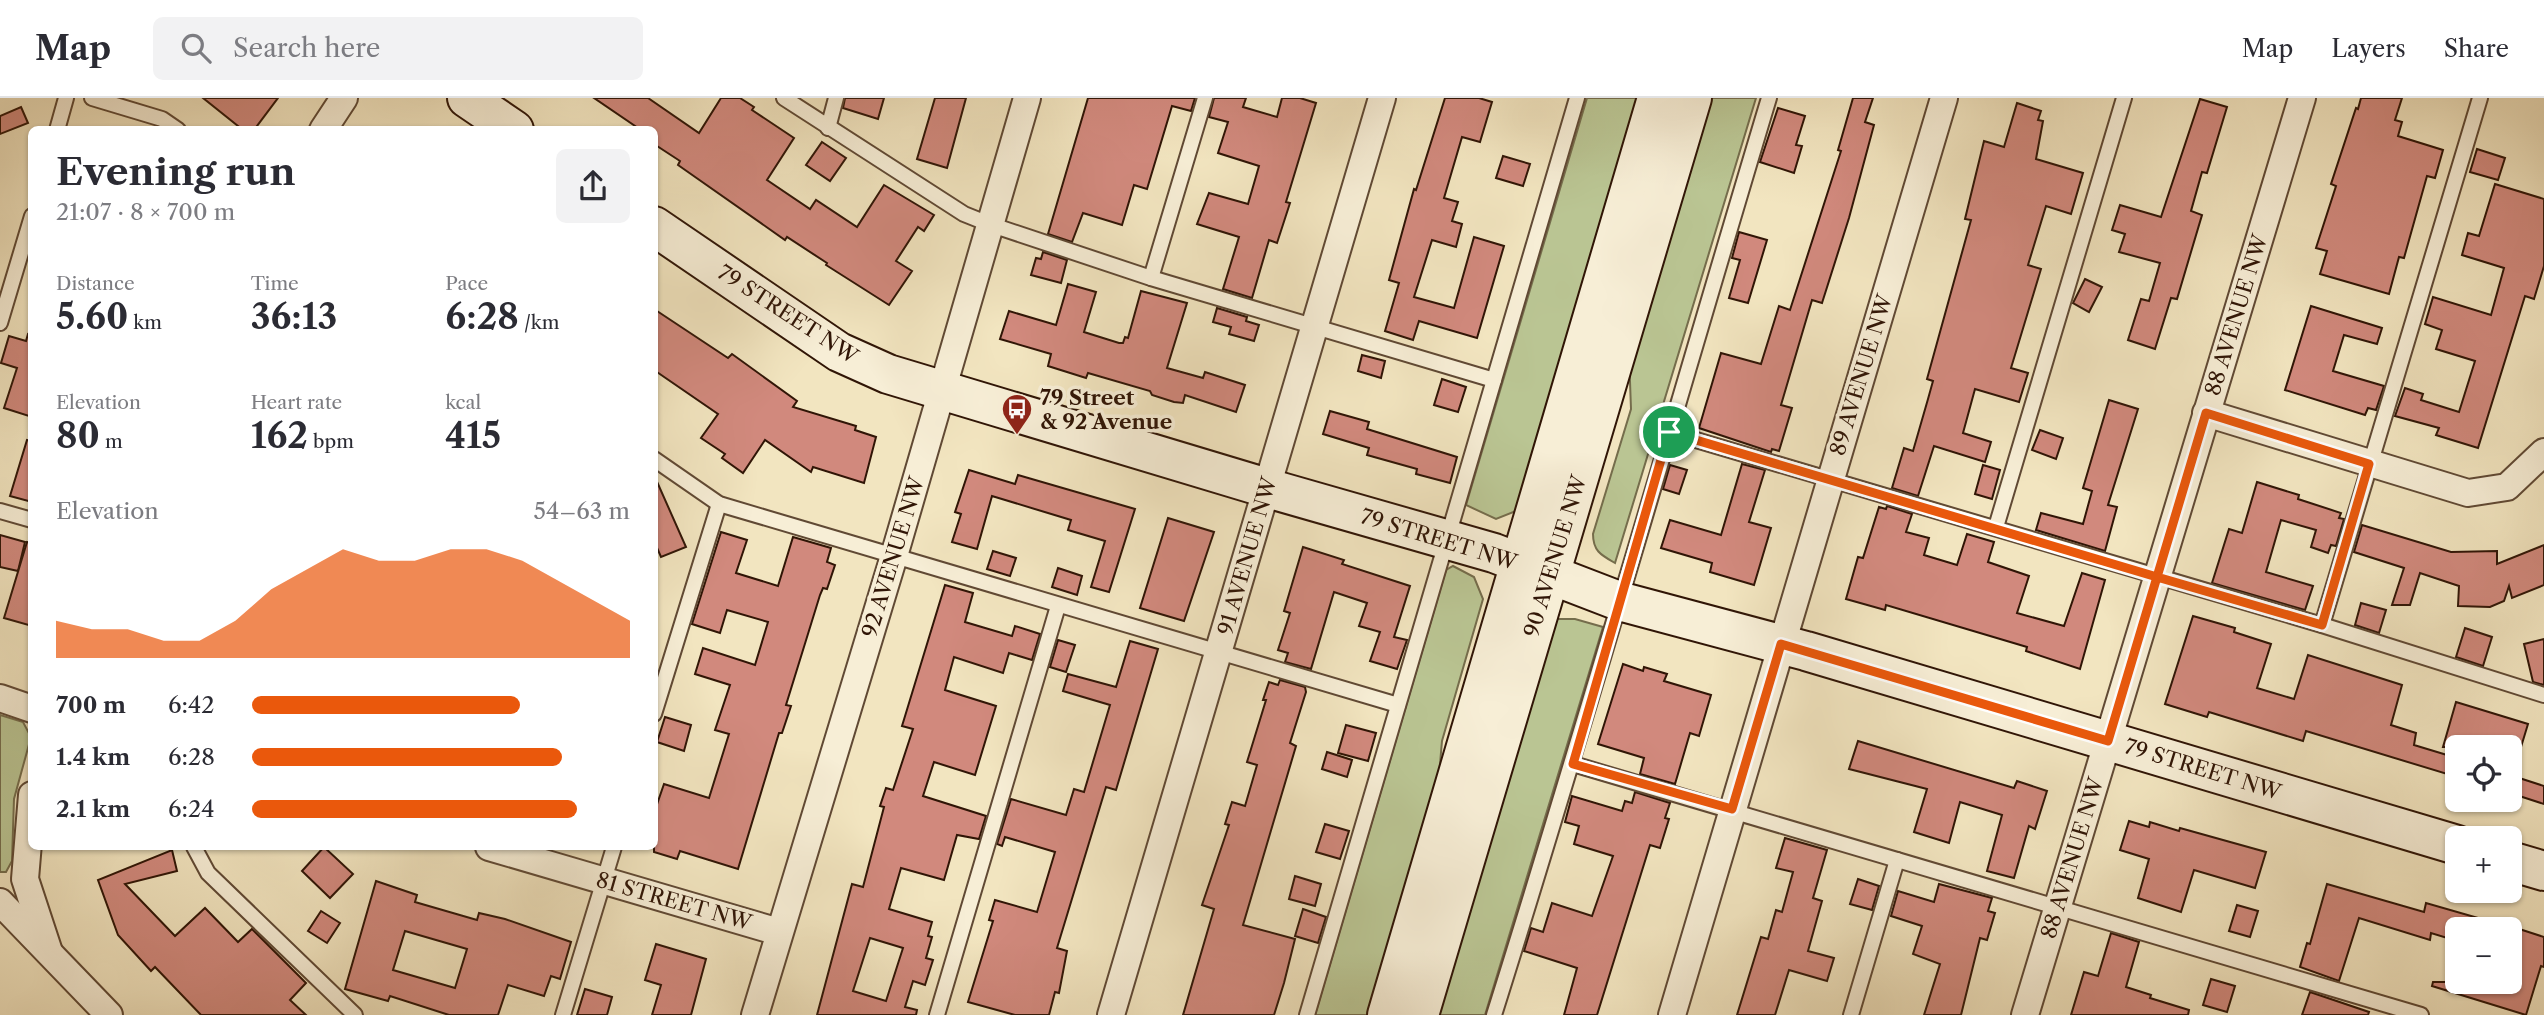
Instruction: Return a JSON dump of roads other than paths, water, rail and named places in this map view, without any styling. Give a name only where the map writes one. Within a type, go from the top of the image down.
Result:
[{"type":"street","points":[[326,126],[344,98]]},
{"type":"street","points":[[467,98],[508,126]]},
{"type":"street","name":"92 AVENUE NW","points":[[755,1015],[894,556],[1027,98]]},
{"type":"street","name":"91 AVENUE NW","points":[[1111,1015],[1382,98]]},
{"type":"street","name":"90 AVENUE NW","points":[[1419,1015],[1657,98]]},
{"type":"street","name":"90 AVENUE NW","points":[[1387,1015],[1692,98]]},
{"type":"street","name":"89 AVENUE NW","points":[[1672,1015],[1944,98]]},
{"type":"street","name":"88 AVENUE NW","points":[[2025,1015],[2302,98]]},
{"type":"street","name":"79 STREET NW","points":[[658,229],[839,352],[888,374],[1267,488],[1448,539],[1619,601],[1781,644],[2445,841]]},
{"type":"street","points":[[2206,413],[2468,493],[2507,487],[2544,452]]},
{"type":"street","points":[[0,698],[28,708]]},
{"type":"street","points":[[28,843],[25,879],[49,952]]},
{"type":"street","name":"81 STREET NW","points":[[499,850],[779,932]]},
{"type":"street","points":[[2522,865],[2544,871]]},
{"type":"street","points":[[0,902],[109,1015]]},
{"type":"lane","points":[[58,126],[66,98]]},
{"type":"lane","points":[[92,98],[162,119],[172,126]]},
{"type":"lane","points":[[784,98],[964,214],[989,224],[1152,278],[1494,380]]},
{"type":"lane","points":[[828,128],[836,98]]},
{"type":"lane","points":[[1152,278],[1205,98]]},
{"type":"lane","points":[[1307,1015],[1577,98]]},
{"type":"lane","points":[[1494,1015],[1573,764],[1769,98]]},
{"type":"lane","points":[[1996,527],[2124,98]]},
{"type":"lane","points":[[2322,625],[2480,98]]},
{"type":"lane","points":[[0,323],[28,229]]},
{"type":"lane","points":[[1669,432],[1996,527],[2541,692]]},
{"type":"lane","points":[[658,462],[719,504],[1398,705]]},
{"type":"lane","points":[[658,701],[719,504]]},
{"type":"lane","points":[[0,511],[28,519]]},
{"type":"lane","points":[[937,1015],[1058,606]]},
{"type":"lane","points":[[1573,764],[2421,1015]]},
{"type":"lane","points":[[196,850],[208,873],[355,1015]]},
{"type":"lane","points":[[563,1015],[613,850]]},
{"type":"lane","points":[[1851,1015],[1897,860]]},
{"type":"place","name":"79 Street & 92 Avenue","points":[[1017,436]]}]
